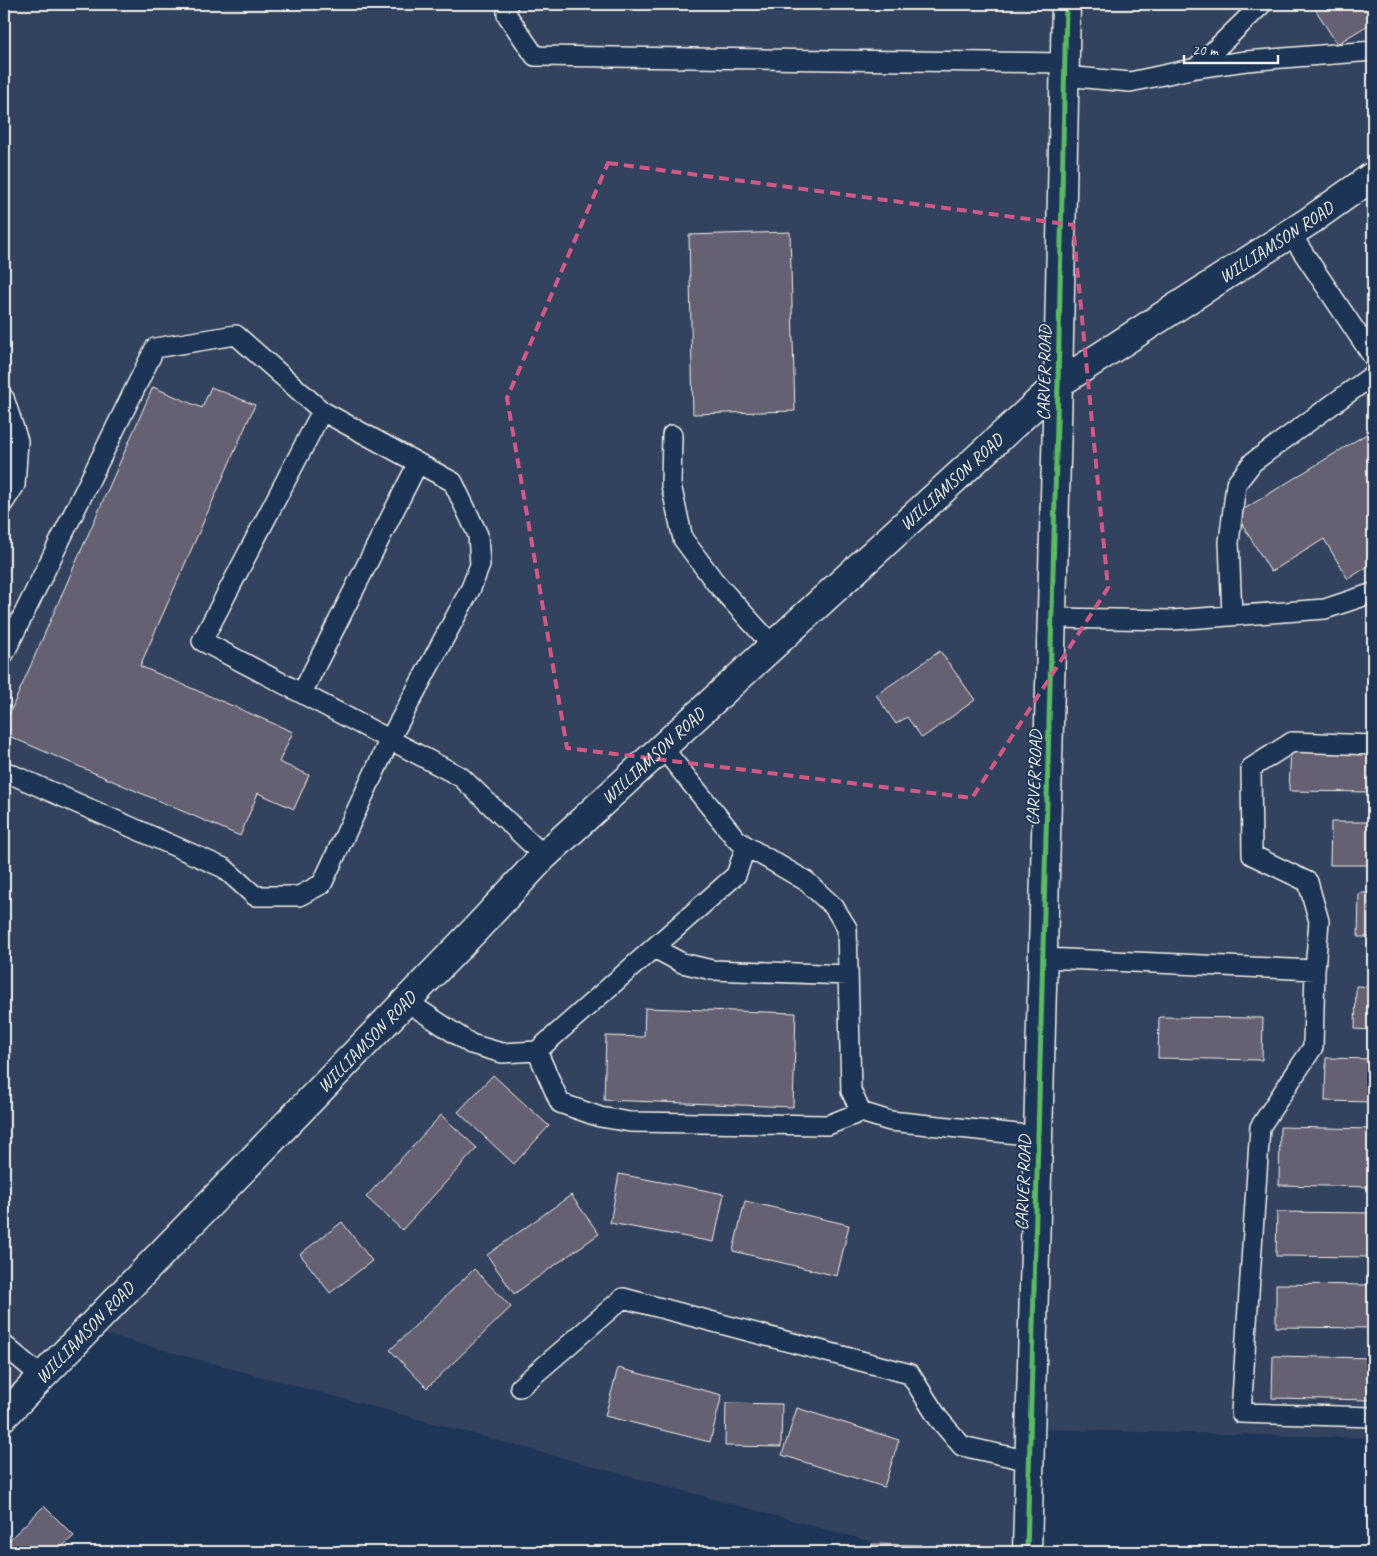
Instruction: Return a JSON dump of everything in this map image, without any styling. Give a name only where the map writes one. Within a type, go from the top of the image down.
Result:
[{"type":"main road","name":"CARVER ROAD","points":[[1027,1552],[1058,384],[1066,4]]},
{"type":"main road","name":"WILLIAMSON ROAD","points":[[4,1416],[406,1002],[544,856],[1058,384],[1290,233],[1373,176]]},
{"type":"lane","points":[[507,4],[507,15],[536,56],[1064,70],[1130,82],[1196,68],[1246,61],[1373,51]]},
{"type":"lane","points":[[1196,68],[1262,4]]},
{"type":"lane","points":[[1290,233],[1373,357]]},
{"type":"lane","points":[[4,654],[155,348],[236,335],[322,411],[453,482],[478,535],[480,565],[471,588],[390,739],[322,884],[299,896],[255,896],[224,868],[4,771]]},
{"type":"lane","points":[[1232,616],[1229,542],[1236,484],[1253,462],[1373,374]]},
{"type":"lane","points":[[4,398],[18,441],[15,485],[4,502]]},
{"type":"lane","points":[[322,411],[202,640],[461,777],[544,856]]},
{"type":"lane","points":[[672,434],[671,485],[683,539],[716,582],[773,646]]},
{"type":"lane","points":[[302,693],[418,463]]},
{"type":"lane","points":[[1052,618],[1173,620],[1325,609],[1373,593]]},
{"type":"lane","points":[[1373,745],[1292,742],[1251,768],[1252,855],[1308,882],[1319,921],[1315,970],[1313,1047],[1260,1127],[1242,1413],[1373,1417]]},
{"type":"lane","points":[[662,747],[736,839],[806,881],[834,907],[847,928],[851,1091],[861,1112]]},
{"type":"lane","points":[[406,1002],[471,1044],[502,1053],[537,1051],[736,875],[746,846]]},
{"type":"lane","points":[[654,948],[682,963],[712,970],[848,975]]},
{"type":"lane","points":[[1043,958],[1315,970]]},
{"type":"lane","points":[[537,1051],[560,1103],[600,1117],[630,1122],[828,1125],[861,1112],[890,1121],[1038,1136]]},
{"type":"lane","points":[[520,1387],[623,1298],[910,1374],[938,1418],[962,1446],[1030,1462]]},
{"type":"lane","points":[[4,1345],[42,1377]]},
{"type":"highlighted area","points":[[608,163],[1073,225],[1108,588],[972,798],[567,748],[507,398]]},
{"type":"shaded area","points":[[4,4],[1373,4],[1373,1438],[1039,1429],[1033,1552],[909,1552],[82,1328],[4,1404]]},
{"type":"building","points":[[1312,4],[1373,4],[1373,22],[1337,44]]},
{"type":"building","points":[[790,232],[795,411],[693,414],[689,235]]},
{"type":"building","points":[[153,387],[202,408],[211,387],[255,405],[140,666],[293,732],[279,762],[309,775],[294,809],[258,793],[240,836],[4,734],[4,726]]},
{"type":"building","points":[[1373,430],[1373,563],[1348,579],[1324,539],[1271,572],[1236,514]]},
{"type":"building","points":[[940,651],[975,700],[922,738],[907,717],[896,724],[876,695]]},
{"type":"building","points":[[1291,748],[1373,750],[1373,792],[1289,791]]},
{"type":"building","points":[[1331,822],[1373,822],[1373,865],[1330,865]]},
{"type":"building","points":[[1359,893],[1373,893],[1373,937],[1358,937]]},
{"type":"building","points":[[1356,986],[1373,987],[1373,1030],[1355,1029]]},
{"type":"building","points":[[645,1008],[796,1013],[793,1107],[604,1100],[606,1036],[644,1037]]},
{"type":"building","points":[[1159,1017],[1263,1018],[1262,1060],[1158,1058]]},
{"type":"building","points":[[1326,1058],[1373,1059],[1373,1102],[1325,1101]]},
{"type":"building","points":[[493,1075],[549,1126],[514,1164],[458,1112]]},
{"type":"building","points":[[441,1115],[477,1148],[402,1230],[366,1197]]},
{"type":"building","points":[[1280,1127],[1373,1129],[1373,1187],[1279,1185]]},
{"type":"building","points":[[619,1174],[724,1194],[714,1242],[610,1223]]},
{"type":"building","points":[[571,1195],[599,1234],[514,1294],[487,1255]]},
{"type":"building","points":[[745,1201],[849,1225],[837,1276],[733,1251]]},
{"type":"building","points":[[1277,1212],[1373,1213],[1373,1257],[1276,1256]]},
{"type":"building","points":[[342,1222],[372,1261],[330,1293],[300,1254]]},
{"type":"building","points":[[474,1269],[511,1307],[427,1388],[390,1350]]},
{"type":"building","points":[[1276,1284],[1373,1285],[1373,1328],[1276,1327]]},
{"type":"building","points":[[1273,1356],[1373,1358],[1373,1400],[1272,1398]]},
{"type":"building","points":[[618,1368],[722,1395],[710,1442],[605,1416]]},
{"type":"building","points":[[726,1403],[782,1404],[781,1447],[725,1446]]},
{"type":"building","points":[[797,1408],[899,1440],[884,1487],[782,1455]]},
{"type":"building","points":[[44,1506],[74,1536],[56,1552],[4,1552],[4,1545]]},
{"type":"building","points":[[872,1544],[921,1545],[920,1552],[872,1552]]},
{"type":"cycle path","points":[[1027,1552],[1058,384],[1066,4]]}]
